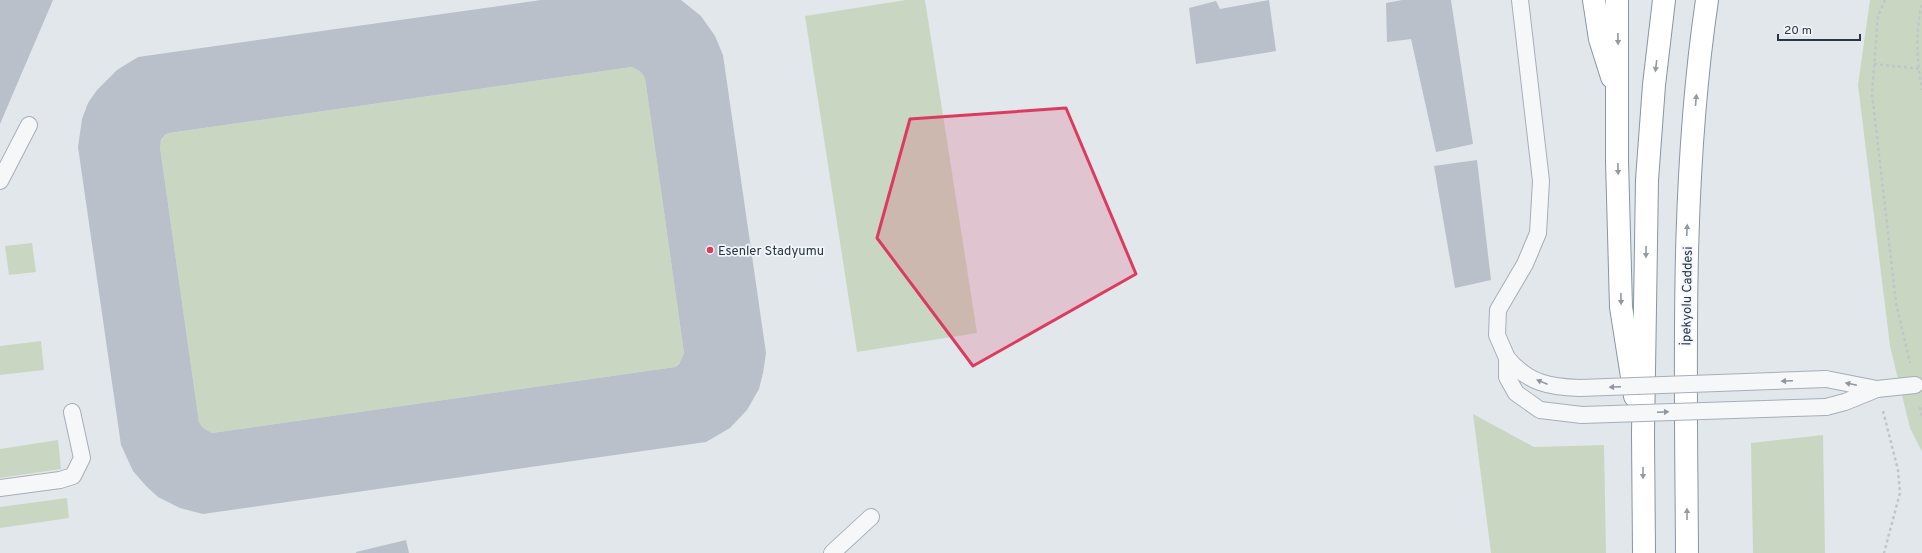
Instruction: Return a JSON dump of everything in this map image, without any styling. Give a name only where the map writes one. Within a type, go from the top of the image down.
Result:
[{"type":"highway","points":[[1594,0],[1600,39],[1618,98]]},
{"type":"highway","points":[[1617,0],[1617,161],[1621,307],[1628,360],[1643,434]]},
{"type":"highway","points":[[1644,553],[1643,434],[1648,180],[1654,85],[1664,0]]},
{"type":"highway","points":[[1701,39],[1707,0]]},
{"type":"highway","points":[[1701,39],[1712,0]]},
{"type":"highway","name":"İpekyolu Caddesi","points":[[1686,553],[1685,286],[1689,177],[1701,39]]},
{"type":"lane","points":[[1520,0],[1541,181],[1538,233],[1525,264],[1498,310],[1497,335],[1507,358],[1518,372],[1544,384],[1580,388],[1826,379],[1877,389]]},
{"type":"lane","points":[[0,181],[29,126]]},
{"type":"lane","points":[[1507,358],[1507,377],[1516,393],[1540,410],[1582,415],[1826,407],[1845,402],[1877,389],[1915,385]]},
{"type":"lane","points":[[0,488],[60,480],[73,476],[82,458],[72,412]]},
{"type":"lane","points":[[832,553],[871,517]]},
{"type":"path","points":[[1885,0],[1878,16],[1872,94],[1896,303],[1922,417]]},
{"type":"path","points":[[1922,5],[1918,20],[1922,90]]},
{"type":"path","points":[[1874,64],[1920,69]]},
{"type":"path","points":[[1877,389],[1898,470],[1900,493],[1884,553]]},
{"type":"highlighted area","points":[[1066,108],[1136,274],[973,366],[877,238],[910,119]]},
{"type":"green space","points":[[906,0],[925,0],[977,333],[857,352],[805,16]]},
{"type":"green space","points":[[1870,0],[1922,0],[1922,452],[1910,428],[1890,346],[1858,85]]},
{"type":"green space","points":[[632,67],[641,72],[645,78],[684,353],[680,362],[675,367],[212,433],[203,428],[199,422],[160,147],[161,141],[165,136],[169,133]]},
{"type":"green space","points":[[32,243],[36,272],[9,275],[5,246]]},
{"type":"green space","points":[[41,341],[44,370],[0,375],[0,346]]},
{"type":"green space","points":[[1473,414],[1534,447],[1604,445],[1606,553],[1491,553]]},
{"type":"green space","points":[[1823,435],[1825,553],[1753,553],[1751,443]]},
{"type":"green space","points":[[58,440],[61,469],[0,478],[0,449]]},
{"type":"green space","points":[[67,498],[69,518],[0,528],[0,507]]},
{"type":"building","points":[[0,0],[53,0],[0,124]]},
{"type":"building","name":"Esenler Stadyumu","points":[[541,0],[681,0],[701,16],[715,36],[723,55],[766,353],[759,389],[747,410],[730,428],[706,442],[203,514],[180,508],[158,497],[133,471],[121,445],[78,147],[82,119],[88,103],[97,90],[117,70],[138,57]],"holes":[[[632,67],[641,72],[645,78],[684,353],[679,364],[675,367],[212,433],[203,428],[199,422],[160,147],[161,140],[165,135],[169,133]]]},
{"type":"building","points":[[1269,0],[1276,51],[1196,64],[1189,8],[1216,1],[1220,9]]},
{"type":"building","points":[[1402,0],[1451,0],[1473,144],[1436,152],[1411,39],[1387,42],[1386,3]]},
{"type":"building","points":[[1477,160],[1491,280],[1455,288],[1434,166]]},
{"type":"building","points":[[406,540],[409,553],[356,553],[356,552]]},
{"type":"place","name":"Esenler Stadyumu","points":[[710,250]]}]
